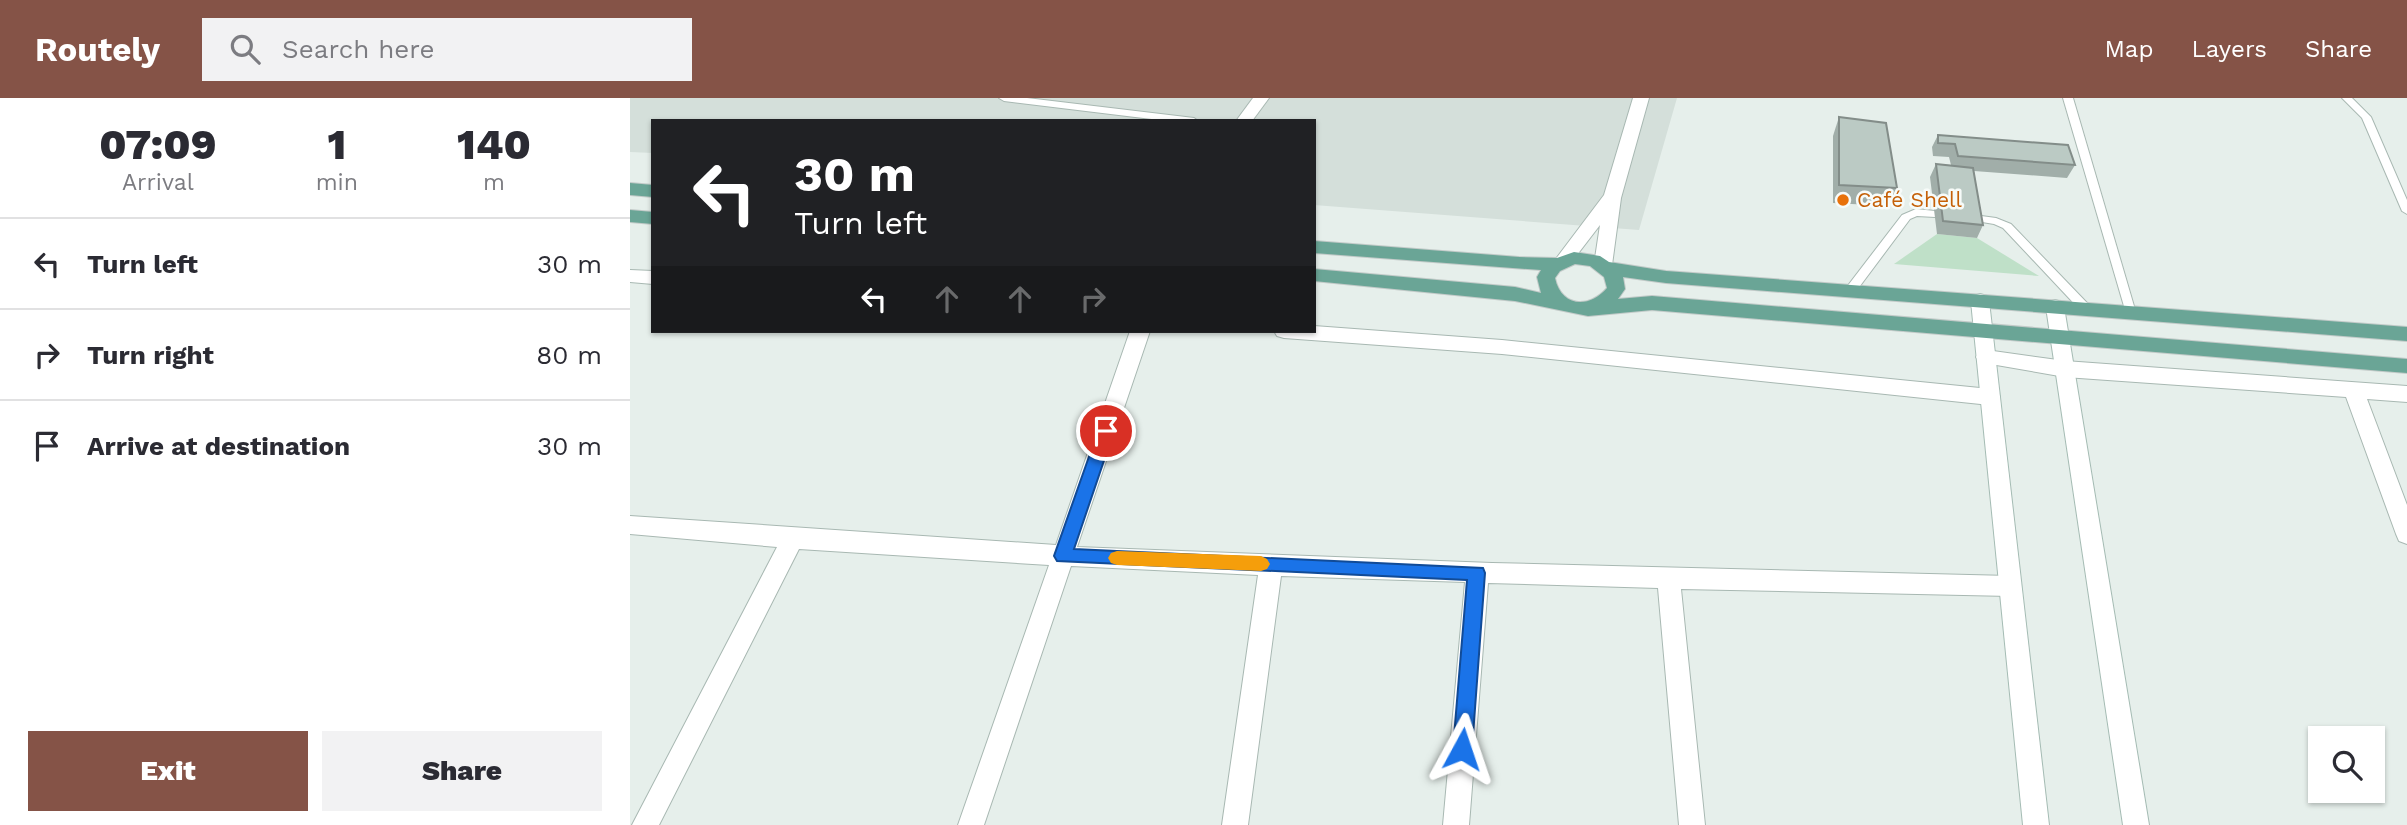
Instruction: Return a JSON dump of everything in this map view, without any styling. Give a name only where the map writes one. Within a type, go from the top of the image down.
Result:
[{"type":"main road","points":[[630,190],[651,191]]},
{"type":"main road","points":[[630,216],[651,218]]},
{"type":"main road","points":[[1316,247],[1519,263],[1561,262],[1584,258],[1605,266],[1666,276],[2407,334]]},
{"type":"main road","points":[[1561,262],[1546,277],[1545,285],[1548,293],[1562,305]]},
{"type":"main road","points":[[1597,307],[1606,303],[1616,289],[1613,274],[1605,266]]},
{"type":"main road","points":[[1316,275],[1516,294],[1586,309],[1652,303],[2407,366]]},
{"type":"street","points":[[1245,119],[1261,98]]},
{"type":"street","points":[[1605,266],[1612,198],[1641,98]]},
{"type":"street","points":[[1561,262],[1612,198]]},
{"type":"street","points":[[630,276],[651,278]]},
{"type":"street","points":[[1980,301],[2036,825]]},
{"type":"street","points":[[2055,307],[2136,825]]},
{"type":"street","points":[[971,825],[1139,333]]},
{"type":"street","points":[[1310,333],[1502,347],[1990,397]]},
{"type":"street","points":[[1986,357],[2065,369],[2407,394]]},
{"type":"street","points":[[2353,389],[2407,534]]},
{"type":"street","points":[[630,525],[792,540],[1063,556],[1476,573],[2010,586]]},
{"type":"street","points":[[645,825],[792,540]]},
{"type":"street","points":[[1235,825],[1271,564]]},
{"type":"street","points":[[1456,825],[1476,573]]},
{"type":"street","points":[[1669,578],[1692,825]]},
{"type":"lane","points":[[1004,98],[1177,119]]},
{"type":"lane","points":[[2068,98],[2131,313]]},
{"type":"lane","points":[[2347,98],[2366,117],[2407,211]]},
{"type":"lane","points":[[1850,291],[1906,217],[1916,212],[1935,214]]},
{"type":"lane","points":[[1974,218],[1996,221],[2007,226],[2086,309]]},
{"type":"shaded area","points":[[630,98],[1677,98],[1639,230],[1316,205],[1316,119],[651,119],[651,153],[630,152]]},
{"type":"green space","points":[[1937,234],[1977,238],[2039,276],[1894,264]]},
{"type":"building","points":[[1839,117],[1886,123],[1897,188],[1839,185]]},
{"type":"building","points":[[1938,135],[2068,145],[2075,165],[1958,156],[1955,144],[1938,143]]},
{"type":"building","points":[[1936,164],[1973,168],[1983,225],[1943,221]]},
{"type":"slow traffic","points":[[1117,558],[1261,564]]},
{"type":"place","name":"Café Shell","points":[[1843,200]]},
{"type":"route","points":[[1106,431],[1063,556],[1476,573],[1462,749]]}]
